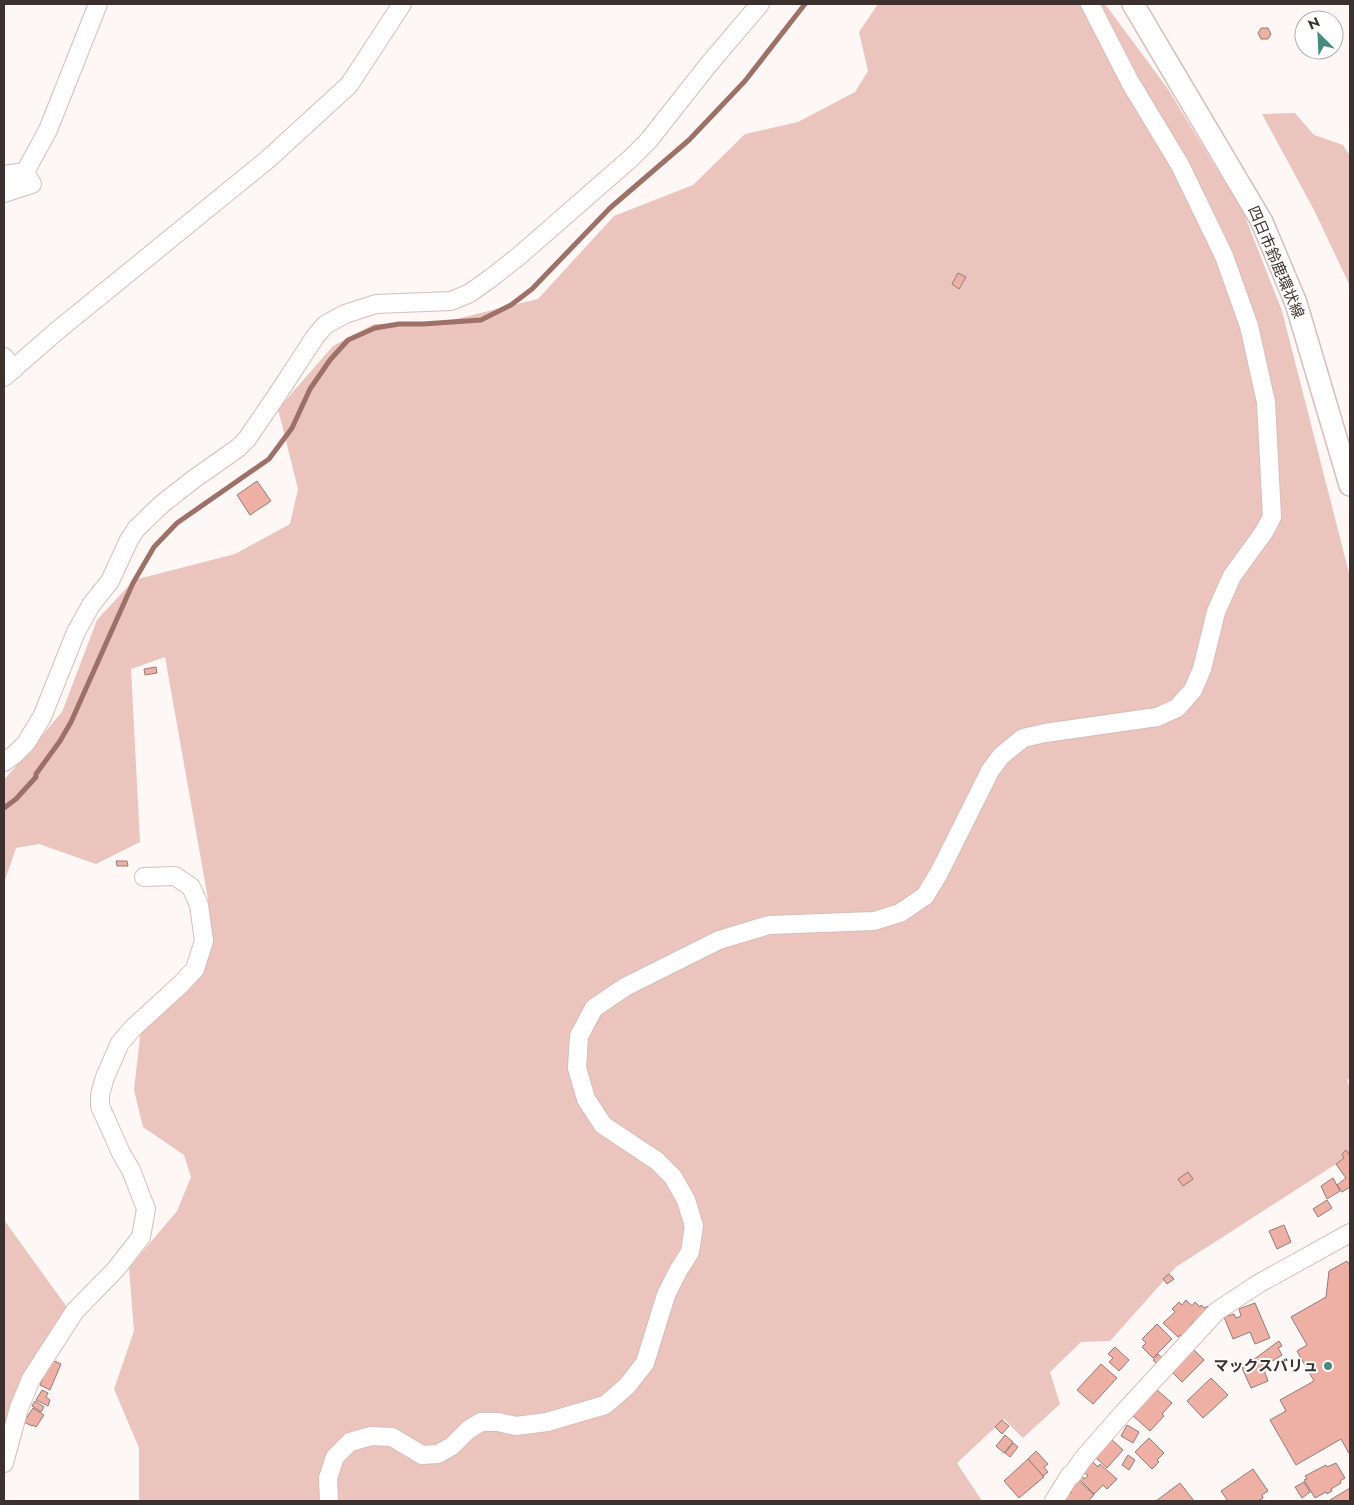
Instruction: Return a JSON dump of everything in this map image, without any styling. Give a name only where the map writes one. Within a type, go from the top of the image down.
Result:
[{"type":"main road","name":"四日市鈴鹿環状線","points":[[1133,4],[1262,222],[1296,303],[1350,485]]},
{"type":"street","points":[[25,172],[48,130],[98,4]]},
{"type":"street","points":[[7,368],[58,330],[267,160],[349,85],[402,4]]},
{"type":"street","points":[[4,762],[26,743],[42,718],[76,632],[92,605],[110,581],[136,529],[162,504],[238,448],[247,439],[315,337],[325,326],[345,314],[376,304],[451,301],[470,293],[491,278],[520,256],[649,140],[709,64],[760,4]]},
{"type":"street","points":[[329,1501],[328,1478],[335,1457],[350,1442],[371,1436],[392,1437],[422,1455],[438,1454],[452,1446],[468,1430],[481,1422],[498,1422],[516,1426],[547,1422],[604,1405],[627,1386],[645,1363],[666,1295],[690,1252],[694,1226],[686,1200],[673,1177],[657,1161],[603,1125],[586,1099],[577,1068],[579,1036],[594,1008],[625,987],[728,937],[769,925],[874,921],[900,913],[926,896],[990,771],[1001,756],[1023,738],[1045,733],[1157,717],[1177,708],[1193,690],[1202,669],[1216,612],[1232,576],[1264,532],[1272,517],[1266,402],[1250,326],[1224,256],[1180,165],[1130,82],[1090,4]]},
{"type":"street","points":[[4,175],[25,172]]},
{"type":"street","points":[[4,193],[32,184],[25,172]]},
{"type":"street","points":[[4,1463],[19,1408],[31,1379],[75,1311],[116,1269],[142,1237],[146,1209],[131,1170],[121,1154],[100,1106],[100,1095],[105,1077],[120,1043],[133,1028],[180,986],[195,969],[204,941],[199,905],[191,887],[175,876],[144,877]]},
{"type":"street","points":[[1054,1501],[1082,1460],[1217,1312],[1258,1284],[1350,1233]]},
{"type":"shaded area","points":[[878,4],[1105,4],[1168,89],[1244,214],[1282,311],[1350,577],[1350,1078],[1347,1080],[1350,1088],[1350,1155],[1176,1267],[1110,1341],[1081,1342],[1050,1372],[1060,1404],[1023,1438],[1004,1419],[957,1463],[982,1501],[139,1501],[139,1448],[114,1389],[134,1331],[129,1268],[177,1211],[191,1177],[184,1155],[143,1127],[134,1090],[143,1011],[204,955],[208,899],[165,657],[131,669],[140,842],[96,864],[39,844],[16,848],[4,883],[4,780],[62,712],[97,620],[134,580],[235,554],[290,524],[298,489],[278,409],[333,346],[374,324],[436,324],[538,299],[614,216],[693,185],[745,134],[798,122],[855,92],[868,71],[859,32]]},
{"type":"shaded area","points":[[1295,113],[1314,135],[1343,145],[1350,156],[1350,286],[1314,210],[1262,114]]},
{"type":"shaded area","points":[[4,1220],[69,1310],[4,1452]]},
{"type":"building","points":[[1261,28],[1268,28],[1271,34],[1268,39],[1261,39],[1258,33]]},
{"type":"building","points":[[958,273],[966,277],[959,289],[952,284]]},
{"type":"building","points":[[257,481],[271,501],[250,515],[237,495]]},
{"type":"building","points":[[156,667],[157,673],[145,675],[144,669]]},
{"type":"building","points":[[116,861],[127,861],[128,866],[117,866]]},
{"type":"building","points":[[1346,1150],[1350,1156],[1350,1187],[1342,1192],[1337,1185],[1346,1178],[1336,1164],[1344,1158],[1342,1154]]},
{"type":"building","points":[[1188,1172],[1193,1179],[1183,1186],[1178,1179]]},
{"type":"building","points":[[1333,1178],[1340,1191],[1327,1199],[1321,1186]]},
{"type":"building","points":[[1327,1200],[1332,1208],[1318,1217],[1313,1209]]},
{"type":"building","points":[[1284,1225],[1291,1242],[1277,1249],[1269,1231]]},
{"type":"building","name":"マックスバリュ","points":[[1347,1261],[1350,1266],[1350,1455],[1341,1439],[1296,1465],[1270,1420],[1286,1411],[1280,1400],[1314,1381],[1297,1351],[1307,1345],[1291,1317],[1326,1297],[1329,1271]]},
{"type":"building","points":[[1169,1274],[1174,1279],[1167,1284],[1163,1279]]},
{"type":"building","points":[[1186,1300],[1192,1306],[1195,1302],[1200,1307],[1201,1305],[1205,1308],[1207,1306],[1210,1309],[1195,1323],[1193,1322],[1192,1326],[1181,1337],[1180,1335],[1178,1337],[1163,1323],[1175,1312],[1172,1309],[1179,1302],[1182,1305]]},
{"type":"building","points":[[1255,1303],[1270,1338],[1255,1344],[1250,1332],[1233,1339],[1224,1317],[1234,1314],[1236,1318],[1241,1316],[1239,1309]]},
{"type":"building","points":[[1157,1324],[1172,1339],[1153,1358],[1142,1347],[1146,1343],[1142,1339]]},
{"type":"building","points":[[1279,1341],[1282,1346],[1278,1348],[1282,1355],[1263,1367],[1268,1381],[1251,1388],[1242,1368]]},
{"type":"building","points":[[1115,1347],[1129,1360],[1119,1371],[1109,1362],[1113,1358],[1108,1354]]},
{"type":"building","points":[[1194,1350],[1204,1360],[1182,1382],[1172,1372]]},
{"type":"building","points":[[1158,1354],[1165,1360],[1159,1366],[1153,1360]]},
{"type":"building","points":[[50,1359],[61,1364],[50,1390],[40,1385]]},
{"type":"building","points":[[1101,1364],[1117,1378],[1093,1404],[1077,1390]]},
{"type":"building","points":[[1211,1378],[1228,1395],[1203,1418],[1187,1401]]},
{"type":"building","points":[[42,1390],[48,1393],[46,1397],[50,1400],[48,1406],[36,1400]]},
{"type":"building","points":[[1157,1390],[1172,1403],[1162,1414],[1164,1416],[1150,1431],[1131,1414],[1145,1399],[1147,1401]]},
{"type":"building","points":[[35,1401],[44,1407],[41,1412],[32,1406]]},
{"type":"building","points":[[33,1408],[44,1415],[36,1427],[24,1422]]},
{"type":"building","points":[[1002,1420],[1009,1426],[1002,1434],[995,1427]]},
{"type":"building","points":[[1127,1425],[1139,1432],[1133,1443],[1121,1436]]},
{"type":"building","points":[[1005,1435],[1013,1442],[1004,1453],[996,1446]]},
{"type":"building","points":[[1110,1438],[1123,1450],[1107,1468],[1094,1456]]},
{"type":"building","points":[[1149,1438],[1164,1453],[1152,1469],[1135,1452]]},
{"type":"building","points":[[1013,1443],[1018,1447],[1010,1457],[1005,1453]]},
{"type":"building","points":[[1036,1451],[1048,1464],[1044,1467],[1048,1472],[1043,1476],[1028,1459]]},
{"type":"building","points":[[1128,1455],[1135,1460],[1129,1470],[1122,1465]]},
{"type":"building","points":[[1028,1459],[1044,1477],[1019,1498],[1004,1481]]},
{"type":"building","points":[[1092,1461],[1098,1467],[1100,1464],[1117,1479],[1107,1489],[1103,1485],[1094,1494],[1079,1479],[1082,1476],[1084,1479],[1088,1476],[1082,1470]]},
{"type":"building","points":[[1336,1463],[1345,1478],[1331,1489],[1332,1491],[1315,1498],[1304,1480],[1307,1479],[1305,1476],[1326,1465],[1327,1467]]},
{"type":"building","points":[[1253,1469],[1268,1491],[1262,1495],[1263,1498],[1258,1501],[1228,1501],[1221,1491]]},
{"type":"building","points":[[1078,1480],[1094,1495],[1088,1501],[1068,1501],[1065,1498],[1072,1492],[1070,1490]]},
{"type":"building","points":[[1304,1482],[1310,1492],[1302,1498],[1295,1487]]},
{"type":"building","points":[[1180,1483],[1194,1501],[1156,1501]]},
{"type":"building","points":[[1350,1488],[1350,1501],[1330,1500]]},
{"type":"waterway","points":[[4,808],[16,799],[36,777],[36,774],[71,722],[133,583],[154,547],[177,523],[269,459],[292,428],[310,389],[330,360],[348,340],[375,328],[399,324],[481,320],[511,305],[532,289],[610,208],[689,140],[745,81],[805,4]]},
{"type":"place","name":"マックスバリュ","points":[[1328,1366]]}]
